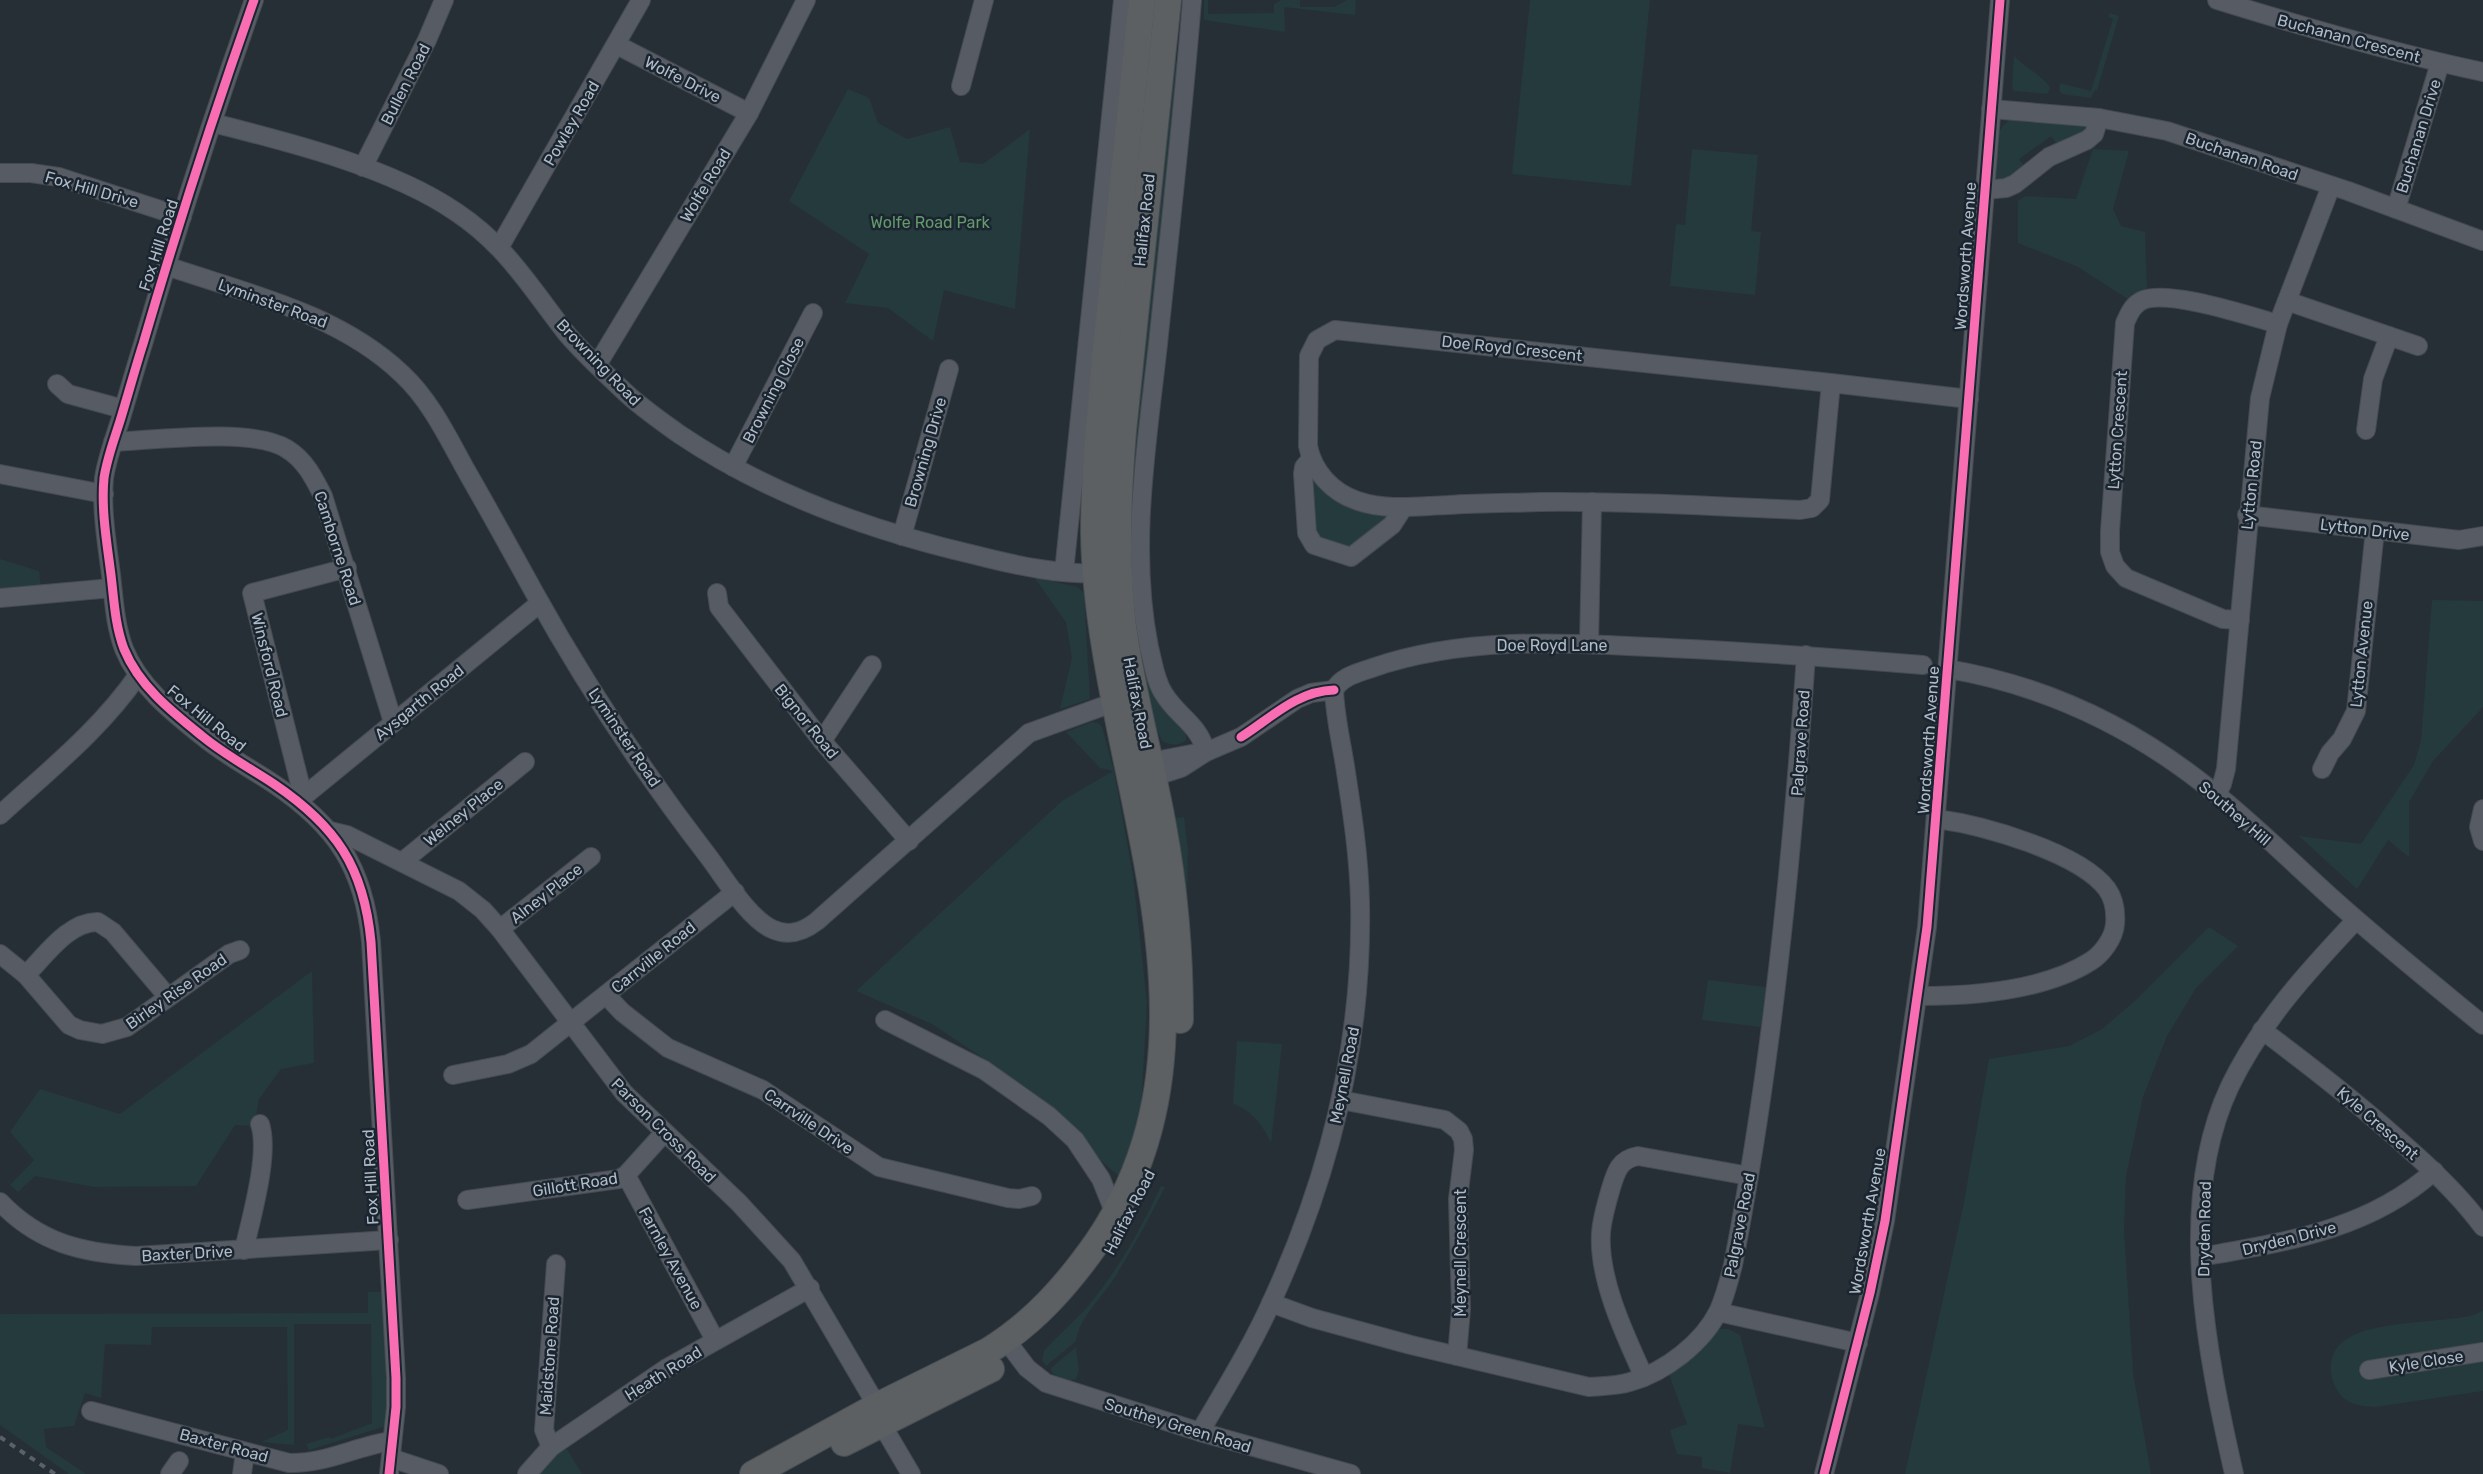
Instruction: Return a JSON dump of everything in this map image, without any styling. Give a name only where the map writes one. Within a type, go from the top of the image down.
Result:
[{"type":"highway","name":"Halifax Road","points":[[785,1474],[962,1364],[1010,1348],[1047,1329],[1095,1275],[1121,1235],[1150,1174],[1170,1108],[1179,1056],[1180,970],[1175,906],[1144,771],[1125,701],[1123,625],[1108,573],[1095,491],[1099,428],[1142,0]]},
{"type":"highway","name":"Halifax Road","points":[[1108,573],[1118,497],[1168,0]]},
{"type":"highway","name":"Halifax Road","points":[[1010,1348],[1061,1290],[1086,1258],[1115,1214],[1132,1179],[1156,1106],[1164,1010],[1144,771]]},
{"type":"highway","name":"Halifax Road","points":[[753,1474],[879,1414]]},
{"type":"street","name":"Fox Hill Road","points":[[254,0],[182,217],[107,460],[104,494],[112,588],[118,629],[124,647],[138,675],[152,692],[199,734],[228,756],[300,798],[330,831],[355,868],[362,886],[371,942],[396,1378],[391,1458]]},
{"type":"street","name":"Bullen Road","points":[[363,167],[428,40],[444,0]]},
{"type":"street","name":"Powley Road","points":[[500,246],[641,0]]},
{"type":"street","name":"Wolfe Road","points":[[597,365],[749,113],[806,0]]},
{"type":"street","points":[[961,86],[984,0]]},
{"type":"street","points":[[1064,572],[1123,0]]},
{"type":"street","name":"Halifax Road","points":[[1192,0],[1176,182],[1142,490],[1140,557],[1143,605],[1159,686],[1164,696],[1201,735],[1206,752]]},
{"type":"street","name":"Wordsworth Avenue","points":[[1824,1474],[1858,1343],[1885,1221],[1919,996],[1937,819],[2000,0]]},
{"type":"street","name":"Buchanan Crescent","points":[[2217,0],[2440,63],[2483,72]]},
{"type":"street","name":"Wolfe Drive","points":[[616,45],[749,113]]},
{"type":"street","name":"Buchanan Drive","points":[[2396,209],[2440,63]]},
{"type":"street","name":"Buchanan Road","points":[[1991,109],[2099,118],[2167,130],[2483,241]]},
{"type":"street","points":[[1985,190],[2006,188],[2015,184],[2049,157],[2087,140],[2094,134],[2099,118]]},
{"type":"street","name":"Browning Road","points":[[213,123],[275,139],[363,167],[439,200],[500,246],[569,336],[628,396],[659,420],[734,467],[815,506],[902,536],[995,560],[1064,572],[1108,573]]},
{"type":"street","name":"Fox Hill Drive","points":[[0,173],[31,173],[58,177],[182,217]]},
{"type":"street","name":"Lytton Road","points":[[2217,794],[2226,770],[2247,514],[2260,398],[2278,324],[2331,186]]},
{"type":"street","name":"Lyminster Road","points":[[167,266],[315,317],[339,328],[388,360],[421,395],[438,420],[540,603],[598,698],[654,781],[735,892],[754,915],[770,928],[789,934],[800,932],[817,921],[1029,733],[1125,701]]},
{"type":"street","name":"Lytton Crescent","points":[[2240,620],[2223,619],[2191,607],[2126,578],[2115,566],[2110,552],[2109,531],[2126,323],[2130,310],[2142,300],[2155,296],[2175,298],[2278,324]]},
{"type":"street","points":[[2287,301],[2418,346]]},
{"type":"street","name":"Browning Close","points":[[734,467],[813,313]]},
{"type":"street","name":"Doe Royd Crescent","points":[[1831,383],[1820,500],[1812,508],[1800,510],[1592,502],[1482,503],[1403,508],[1375,505],[1342,494],[1328,483],[1311,459],[1307,427],[1309,356],[1317,340],[1335,330],[1831,383],[1969,399]]},
{"type":"street","points":[[2366,430],[2373,379],[2389,336]]},
{"type":"street","name":"Browning Drive","points":[[902,536],[949,369]]},
{"type":"street","points":[[57,384],[68,394],[123,409]]},
{"type":"street","name":"Camborne Road","points":[[113,442],[248,437],[270,441],[286,448],[301,460],[312,474],[323,496],[393,722]]},
{"type":"street","name":"Doe Royd Crescent","points":[[1311,459],[1304,466],[1303,474],[1307,533],[1314,545],[1351,557],[1392,525],[1403,508]]},
{"type":"street","points":[[0,474],[104,494]]},
{"type":"street","points":[[1589,644],[1592,502]]},
{"type":"street","name":"Lytton Drive","points":[[2247,514],[2459,540],[2483,536]]},
{"type":"street","name":"Lytton Avenue","points":[[2322,769],[2356,711],[2375,530]]},
{"type":"street","name":"Winsford Road","points":[[300,798],[252,593],[346,568]]},
{"type":"street","points":[[0,598],[112,588]]},
{"type":"street","name":"Bignor Road","points":[[717,593],[720,607],[822,741],[909,841]]},
{"type":"street","name":"Aysgarth Road","points":[[300,798],[540,603]]},
{"type":"street","name":"Doe Royd Lane","points":[[1144,771],[1206,752],[1241,737],[1297,699],[1311,693],[1334,690],[1338,683],[1347,677],[1373,668],[1454,649],[1504,644],[1589,644],[1806,655],[1923,665]]},
{"type":"street","name":"Palgrave Road","points":[[1271,1303],[1343,1327],[1589,1387],[1619,1385],[1644,1377],[1681,1355],[1704,1332],[1718,1312],[1733,1265],[1763,1092],[1787,896],[1806,655]]},
{"type":"street","points":[[822,741],[872,665]]},
{"type":"street","name":"Southey Hill","points":[[1948,669],[2017,683],[2079,707],[2150,746],[2217,794],[2356,920],[2483,1025]]},
{"type":"street","points":[[0,815],[102,721],[123,698],[138,675]]},
{"type":"street","name":"Meynell Road","points":[[1200,1432],[1271,1303],[1313,1201],[1348,1066],[1357,991],[1360,902],[1352,809],[1334,690]]},
{"type":"street","name":"Welney Place","points":[[402,862],[525,762]]},
{"type":"street","points":[[2483,809],[2480,827],[2483,841]]},
{"type":"street","points":[[1919,996],[1991,993],[2028,986],[2091,961],[2104,949],[2115,929],[2116,916],[2113,900],[2096,878],[2021,839],[1962,822],[1937,819]]},
{"type":"street","name":"Parson Cross Road","points":[[330,831],[347,835],[470,898],[500,929],[624,1094],[772,1236],[792,1261],[810,1288],[911,1474]]},
{"type":"street","name":"Alney Place","points":[[500,929],[591,857]]},
{"type":"street","name":"Carrville Road","points":[[453,1075],[523,1059],[735,892]]},
{"type":"street","name":"Dryden Road","points":[[2234,1474],[2220,1413],[2211,1356],[2201,1257],[2201,1215],[2209,1144],[2230,1087],[2262,1030],[2323,955],[2356,920]]},
{"type":"street","points":[[26,975],[81,924],[98,922],[113,932],[168,997]]},
{"type":"street","name":"Birley Rise Road","points":[[0,954],[26,975],[64,1021],[80,1030],[102,1034],[127,1027],[229,954],[240,950]]},
{"type":"street","name":"Carrville Drive","points":[[606,995],[622,1012],[668,1048],[763,1090],[879,1167],[1008,1198],[1019,1199],[1032,1196]]},
{"type":"street","name":"Halifax Road","points":[[885,1020],[984,1070],[1016,1090],[1049,1116],[1076,1140],[1101,1179],[1115,1214]]},
{"type":"street","name":"Kyle Crescent","points":[[2262,1030],[2367,1112],[2434,1171],[2471,1210],[2483,1227]]},
{"type":"street","name":"Meynell Crescent","points":[[1341,1100],[1445,1120],[1454,1126],[1463,1139],[1457,1222],[1461,1309],[1457,1356]]},
{"type":"street","points":[[244,1250],[262,1156],[260,1124]]},
{"type":"street","name":"Gillott Road","points":[[467,1200],[611,1181],[626,1175],[664,1133]]},
{"type":"street","points":[[1644,1377],[1623,1331],[1601,1249],[1601,1232],[1616,1171],[1629,1157],[1638,1156],[1749,1176]]},
{"type":"street","name":"Dryden Drive","points":[[2201,1257],[2302,1238],[2356,1220],[2389,1205],[2416,1187],[2434,1171]]},
{"type":"street","name":"Farnley Avenue","points":[[626,1175],[716,1340]]},
{"type":"street","name":"Halifax Road","points":[[1101,1179],[1120,1183],[1132,1179]]},
{"type":"street","name":"Baxter Drive","points":[[0,1202],[32,1230],[74,1248],[104,1254],[136,1256],[389,1240]]},
{"type":"street","name":"Maidstone Road","points":[[550,1447],[544,1430],[556,1264]]},
{"type":"street","name":"Heath Road","points":[[527,1474],[550,1447],[667,1368],[810,1288]]},
{"type":"street","points":[[1718,1312],[1858,1343]]},
{"type":"street","name":"Southey Green Road","points":[[1010,1348],[1039,1379],[1046,1383],[1330,1472],[1351,1474]]},
{"type":"street","name":"Kyle Close","points":[[2369,1370],[2483,1352]]},
{"type":"street","name":"Baxter Road","points":[[91,1411],[288,1463],[320,1462],[377,1443],[391,1458]]},
{"type":"street","points":[[242,1474],[245,1452]]},
{"type":"street","points":[[391,1458],[439,1474]]},
{"type":"green space","points":[[1204,0],[1208,0],[1208,14],[1274,13],[1274,4],[1281,0],[1300,0],[1300,7],[1334,7],[1347,0],[1356,0],[1355,15],[1284,7],[1285,32],[1204,20]]},
{"type":"green space","points":[[1530,0],[1650,0],[1631,186],[1512,174]]},
{"type":"green space","points":[[2110,13],[2119,16],[2097,90],[2091,98],[2062,94],[2059,90],[2060,83],[2091,91],[2113,19],[2108,17]]},
{"type":"green space","points":[[2014,56],[2047,84],[2050,88],[2047,94],[2015,91],[2012,88]]},
{"type":"green space","points":[[1172,60],[1184,61],[1169,169],[1143,630],[1186,735],[1186,740],[1174,745],[1162,741],[1157,729],[1152,730],[1124,565],[1130,437]]},
{"type":"green space","name":"Wolfe Road Park","points":[[848,89],[869,98],[878,123],[907,139],[950,127],[960,162],[983,164],[1030,129],[1015,309],[944,290],[933,341],[888,308],[845,303],[869,254],[789,201]]},
{"type":"green space","points":[[2011,120],[2084,123],[2087,128],[2084,134],[2056,143],[2051,136],[2019,159],[2024,166],[2003,182],[1996,179],[1996,145],[2000,130]]},
{"type":"green space","points":[[1692,149],[1758,155],[1751,231],[1761,232],[1755,295],[1670,286],[1676,224],[1685,225]]},
{"type":"green space","points":[[2093,149],[2129,151],[2113,209],[2121,226],[2145,232],[2147,288],[2144,292],[2131,294],[2131,301],[2078,267],[2018,243],[2018,201],[2025,196],[2076,199]]},
{"type":"green space","points":[[1313,477],[1385,511],[1387,517],[1351,547],[1343,549],[1315,535]]},
{"type":"green space","points":[[0,559],[39,571],[41,588],[0,591]]},
{"type":"green space","points":[[1034,577],[1077,587],[1084,593],[1090,699],[1060,709],[1072,658],[1066,622]]},
{"type":"green space","points":[[2432,600],[2483,601],[2483,707],[2433,761],[2409,802],[2409,857],[2388,840],[2357,889],[2299,836],[2361,844],[2414,765],[2421,741]]},
{"type":"green space","points":[[1092,722],[1102,727],[1114,771],[1133,875],[1147,1003],[1141,1111],[1121,1178],[989,1062],[932,1024],[856,991],[1062,801],[1113,771],[1100,768],[1066,732]]},
{"type":"green space","points":[[1184,817],[1188,850],[1187,899],[1182,900],[1177,858],[1176,818]]},
{"type":"green space","points":[[2209,927],[2238,946],[2196,988],[2167,1036],[2143,1097],[2126,1176],[2124,1230],[2133,1373],[2151,1474],[1905,1474],[1964,1202],[1989,1059],[2069,1046],[2102,1029],[2136,1000]]},
{"type":"green space","points":[[312,971],[314,1063],[281,1069],[259,1099],[254,1126],[235,1125],[196,1186],[94,1187],[35,1176],[18,1192],[10,1185],[34,1160],[10,1132],[40,1089],[120,1114]]},
{"type":"green space","points":[[1708,980],[1766,987],[1761,1027],[1702,1020]]},
{"type":"green space","points":[[1237,1041],[1282,1044],[1271,1143],[1256,1119],[1246,1110],[1233,1104]]},
{"type":"green space","points":[[1161,1186],[1165,1187],[1141,1233],[1115,1277],[1082,1323],[1076,1341],[1046,1366],[1042,1360],[1044,1351],[1089,1305],[1110,1277],[1137,1233]]},
{"type":"green space","points":[[368,1292],[385,1292],[388,1412],[386,1424],[383,1427],[309,1450],[306,1444],[329,1437],[331,1439],[372,1423],[371,1324],[294,1324],[294,1445],[261,1442],[288,1430],[287,1327],[152,1327],[151,1345],[105,1344],[101,1398],[85,1393],[74,1426],[44,1429],[46,1447],[86,1474],[69,1474],[0,1425],[0,1314],[368,1313]]},
{"type":"green space","points":[[2483,1310],[2483,1391],[2375,1407],[2348,1401],[2339,1393],[2332,1377],[2331,1361],[2339,1346],[2355,1334],[2380,1327],[2466,1317]]},
{"type":"green space","points":[[1719,1329],[1728,1329],[1740,1335],[1765,1428],[1738,1424],[1730,1473],[1702,1468],[1702,1457],[1677,1454],[1670,1430],[1687,1424],[1669,1374],[1688,1360]]},
{"type":"green space","points":[[1076,1347],[1079,1370],[1076,1379],[1067,1381],[1052,1373],[1051,1368]]},
{"type":"green space","points":[[565,1446],[582,1474],[539,1474]]},
{"type":"railway","points":[[0,1437],[55,1474]]},
{"type":"cycle path","points":[[254,0],[183,214],[109,456],[103,490],[105,527],[119,631],[124,649],[138,675],[168,708],[202,736],[274,784],[314,816],[343,851],[354,870],[362,892],[371,942],[396,1378],[396,1407],[389,1474]]},
{"type":"cycle path","points":[[1824,1474],[1870,1293],[1885,1221],[1927,927],[2000,0]]},
{"type":"cycle path","points":[[1241,737],[1296,700],[1334,690]]}]
